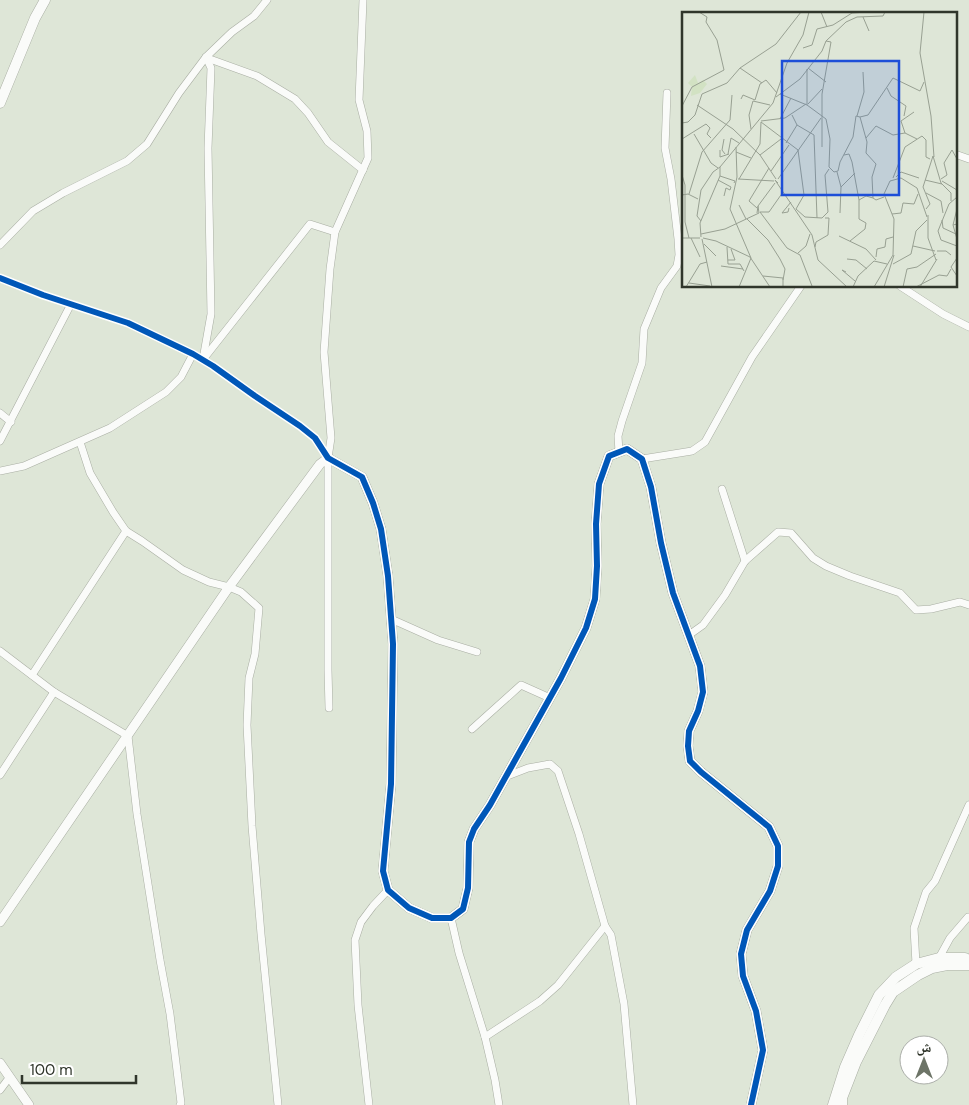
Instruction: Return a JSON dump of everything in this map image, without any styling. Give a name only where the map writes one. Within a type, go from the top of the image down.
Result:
[{"type":"main road","points":[[0,103],[35,18],[45,0]]},
{"type":"main road","points":[[833,1105],[845,1067],[879,995],[896,977],[916,964],[939,958],[965,958],[969,960]]},
{"type":"main road","points":[[842,1105],[842,1098],[856,1062],[885,1005],[894,992],[918,975],[932,968],[947,965],[969,965]]},
{"type":"street","points":[[0,246],[33,211],[63,193],[127,161],[148,144],[179,93],[206,57],[232,32],[254,16],[268,0]]},
{"type":"street","points":[[329,708],[328,458],[331,438],[324,352],[330,269],[335,232],[368,158],[367,131],[359,100],[363,0]]},
{"type":"street","points":[[206,57],[257,76],[295,99],[308,113],[328,142],[363,170]]},
{"type":"street","points":[[203,359],[211,314],[208,148],[210,68],[206,57]]},
{"type":"street","points":[[619,452],[618,436],[642,364],[644,329],[661,288],[677,266],[679,255],[671,179],[665,148],[667,93]]},
{"type":"street","points":[[956,154],[969,159]]},
{"type":"street","points":[[203,359],[310,224],[335,232]]},
{"type":"street","points":[[0,278],[43,295],[128,323],[203,359],[300,426],[314,438],[328,458],[362,477],[374,503],[381,529],[388,576],[393,644],[392,784],[383,871],[388,890],[408,908],[432,918],[451,918],[463,908],[468,888],[470,842],[474,829],[506,777],[586,628],[595,600],[597,566],[596,524],[599,484],[609,456],[627,449],[642,460],[651,487],[671,585],[700,666],[703,692],[698,712],[689,731],[690,761],[769,827],[778,846],[778,866],[770,891],[747,930],[741,954],[743,976],[756,1011],[763,1050],[751,1105]]},
{"type":"street","points":[[642,460],[692,451],[706,442],[752,357],[800,288]]},
{"type":"street","points":[[903,288],[943,314],[969,327]]},
{"type":"street","points":[[0,441],[71,304]]},
{"type":"street","points":[[0,471],[24,466],[110,428],[166,392],[181,377],[193,354]]},
{"type":"street","points":[[0,413],[11,422]]},
{"type":"street","points":[[80,442],[90,473],[126,531],[142,540],[183,570],[209,582],[241,592],[258,608],[256,654],[249,678],[247,726],[259,914],[278,1105]]},
{"type":"street","points":[[0,922],[229,587],[320,464],[328,458]]},
{"type":"street","points":[[722,490],[745,561]]},
{"type":"street","points":[[32,675],[126,531]]},
{"type":"street","points":[[689,635],[703,625],[725,595],[745,561],[778,532],[791,533],[813,558],[826,566],[900,593],[916,610],[931,609],[960,602],[969,604]]},
{"type":"street","points":[[391,619],[438,640],[477,652]]},
{"type":"street","points":[[0,651],[54,692],[128,736]]},
{"type":"street","points":[[472,730],[521,685],[550,698]]},
{"type":"street","points":[[0,775],[54,692]]},
{"type":"street","points":[[128,736],[137,814],[170,1014],[180,1105]]},
{"type":"street","points":[[506,777],[528,768],[550,764],[558,771],[579,834],[605,926],[611,935],[624,1004],[633,1105]]},
{"type":"street","points":[[916,964],[914,928],[926,892],[935,881],[969,806]]},
{"type":"street","points":[[370,1105],[358,1005],[355,940],[361,922],[388,890]]},
{"type":"street","points":[[939,958],[950,938],[969,917]]},
{"type":"street","points":[[451,918],[495,1080],[499,1105]]},
{"type":"street","points":[[484,1038],[540,1001],[558,985],[605,926]]},
{"type":"street","points":[[0,1063],[28,1105]]},
{"type":"street","points":[[0,1090],[9,1078]]},
{"type":"cycle path","points":[[0,278],[43,295],[128,323],[193,354],[300,426],[315,438],[328,458],[362,477],[381,529],[388,576],[393,644],[391,784],[383,871],[388,890],[409,908],[432,918],[451,918],[463,909],[468,888],[469,842],[474,829],[490,805],[561,678],[586,628],[595,599],[597,566],[596,524],[599,484],[609,456],[627,449],[642,459],[651,487],[661,543],[673,593],[700,666],[703,692],[698,711],[689,731],[690,761],[769,827],[778,846],[778,866],[770,891],[747,930],[741,954],[743,976],[756,1011],[763,1050],[751,1105]]}]
